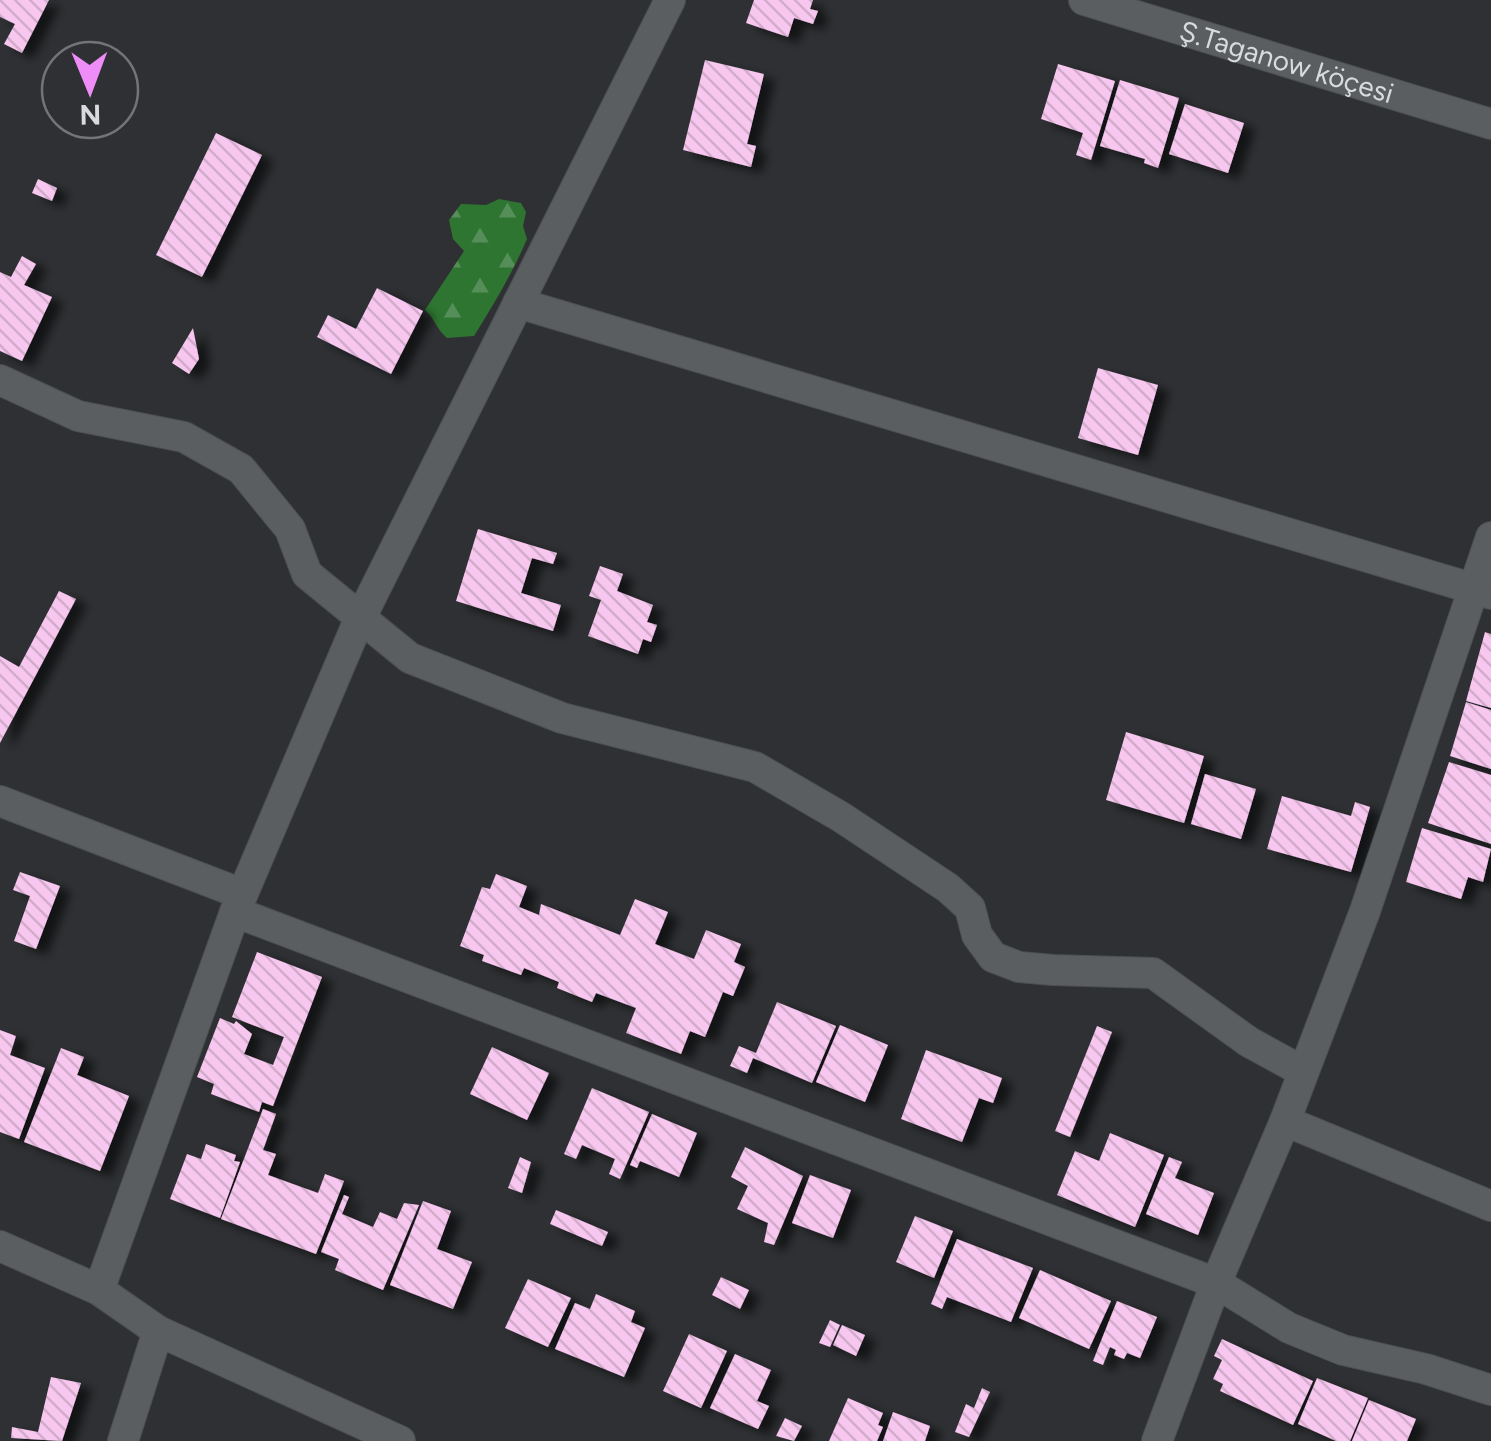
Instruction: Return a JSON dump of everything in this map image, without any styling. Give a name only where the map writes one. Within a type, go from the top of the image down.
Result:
[{"type":"street","points":[[99,1290],[239,903],[361,618],[670,0]]},
{"type":"street","name":"Ş.Taganow köçesi","points":[[1084,0],[1491,124]]},
{"type":"street","points":[[518,303],[1483,592]]},
{"type":"street","points":[[0,380],[78,416],[184,437],[241,469],[290,530],[307,574],[410,658],[562,718],[756,768],[948,888],[970,908],[977,935],[994,958],[1036,968],[1153,973],[1250,1042],[1302,1071]]},
{"type":"street","points":[[1157,1441],[1216,1283],[1285,1121],[1483,592],[1491,537]]},
{"type":"street","points":[[0,801],[239,903],[1216,1283],[1288,1328],[1343,1350],[1426,1369],[1491,1390]]},
{"type":"street","points":[[1285,1121],[1491,1206]]},
{"type":"street","points":[[0,1246],[99,1290],[158,1331],[400,1441]]},
{"type":"street","points":[[123,1441],[158,1331]]},
{"type":"green space","points":[[499,199],[521,203],[526,212],[523,226],[527,239],[474,336],[447,338],[425,310],[464,251],[453,239],[449,220],[461,204],[486,205]]},
{"type":"building","points":[[0,0],[49,0],[22,53],[4,44],[15,24],[0,17]]},
{"type":"building","points":[[754,0],[813,0],[810,9],[818,11],[813,24],[794,18],[788,37],[746,23]]},
{"type":"building","points":[[705,60],[764,74],[747,144],[756,146],[751,167],[683,150]]},
{"type":"building","points":[[1058,64],[1115,81],[1091,160],[1076,155],[1083,133],[1041,119]]},
{"type":"building","points":[[1120,80],[1179,98],[1158,168],[1144,163],[1145,159],[1100,146]]},
{"type":"building","points":[[1185,104],[1244,123],[1228,173],[1169,154]]},
{"type":"building","points":[[216,133],[262,155],[202,277],[156,255]]},
{"type":"building","points":[[38,179],[57,188],[52,201],[32,193]]},
{"type":"building","points":[[22,256],[36,264],[24,285],[52,297],[22,361],[0,351],[0,272],[11,277]]},
{"type":"building","points":[[377,288],[423,311],[391,374],[317,337],[328,315],[356,329]]},
{"type":"building","points":[[193,328],[199,359],[189,374],[172,363]]},
{"type":"building","points":[[1098,368],[1158,385],[1138,455],[1078,438]]},
{"type":"building","points":[[478,529],[557,553],[553,564],[532,558],[521,593],[561,605],[553,631],[456,601]]},
{"type":"building","points":[[600,566],[623,574],[617,591],[653,605],[647,622],[657,625],[651,642],[643,639],[638,654],[588,636],[601,600],[589,596]]},
{"type":"building","points":[[59,591],[76,599],[0,743],[0,656],[19,667]]},
{"type":"building","points":[[1485,632],[1491,634],[1491,708],[1466,701]]},
{"type":"building","points":[[1466,702],[1491,710],[1491,769],[1450,756]]},
{"type":"building","points":[[1126,732],[1204,756],[1184,823],[1106,800]]},
{"type":"building","points":[[1449,762],[1491,775],[1491,844],[1428,823]]},
{"type":"building","points":[[1205,774],[1256,789],[1241,839],[1191,824]]},
{"type":"building","points":[[1282,796],[1351,816],[1355,802],[1370,807],[1351,872],[1267,849]]},
{"type":"building","points":[[1422,828],[1491,849],[1483,882],[1468,877],[1461,899],[1406,882]]},
{"type":"building","points":[[20,872],[60,886],[36,949],[14,941],[30,896],[13,890]]},
{"type":"building","points":[[496,874],[527,886],[519,907],[539,915],[541,904],[620,935],[635,899],[668,912],[655,944],[694,959],[706,930],[741,944],[734,962],[745,967],[733,996],[723,992],[705,1037],[690,1031],[681,1054],[626,1033],[636,1008],[596,993],[592,1002],[557,988],[559,982],[524,968],[521,975],[482,961],[484,955],[460,946],[482,887],[490,889]]},
{"type":"building","points":[[257,952],[322,977],[273,1106],[262,1102],[259,1112],[211,1094],[214,1084],[197,1077],[220,1018],[234,1024],[236,1021],[252,1034],[244,1054],[273,1065],[284,1037],[232,1017]]},
{"type":"building","points":[[777,1002],[836,1026],[812,1083],[753,1058],[747,1073],[730,1066],[739,1046],[756,1053]]},
{"type":"building","points":[[840,1025],[888,1045],[865,1102],[816,1082]]},
{"type":"building","points":[[1097,1026],[1112,1032],[1070,1137],[1055,1131]]},
{"type":"building","points":[[0,1030],[16,1036],[10,1055],[45,1068],[19,1139],[0,1132]]},
{"type":"building","points":[[492,1047],[549,1073],[527,1120],[470,1094]]},
{"type":"building","points":[[61,1048],[84,1057],[77,1075],[129,1096],[100,1171],[24,1142]]},
{"type":"building","points":[[926,1050],[1002,1078],[993,1103],[979,1098],[962,1142],[901,1119]]},
{"type":"building","points":[[592,1088],[649,1112],[620,1179],[609,1174],[615,1159],[582,1145],[576,1159],[564,1154]]},
{"type":"building","points":[[263,1109],[276,1114],[263,1150],[276,1154],[268,1175],[318,1193],[325,1174],[344,1181],[316,1254],[221,1219]]},
{"type":"building","points":[[652,1114],[697,1133],[679,1177],[640,1161],[637,1168],[630,1165]]},
{"type":"building","points":[[1110,1133],[1164,1155],[1135,1227],[1057,1195],[1075,1151],[1099,1161]]},
{"type":"building","points":[[206,1144],[236,1155],[234,1161],[240,1162],[220,1218],[170,1199],[187,1154],[201,1159]]},
{"type":"building","points":[[745,1147],[803,1176],[774,1245],[764,1242],[768,1223],[737,1209],[748,1186],[731,1177]]},
{"type":"building","points":[[520,1157],[531,1162],[522,1193],[508,1188]]},
{"type":"building","points":[[1169,1157],[1182,1162],[1175,1178],[1214,1193],[1198,1235],[1146,1214]]},
{"type":"building","points":[[810,1175],[851,1190],[833,1238],[792,1223]]},
{"type":"building","points":[[344,1195],[349,1197],[342,1214],[373,1227],[380,1212],[397,1219],[404,1203],[419,1205],[383,1290],[335,1270],[339,1259],[321,1252]]},
{"type":"building","points":[[423,1201],[451,1211],[437,1249],[472,1262],[453,1309],[390,1285]]},
{"type":"building","points":[[556,1210],[608,1232],[602,1246],[550,1224]]},
{"type":"building","points":[[915,1216],[953,1231],[934,1278],[896,1262]]},
{"type":"building","points":[[957,1239],[1033,1268],[1011,1322],[947,1297],[942,1309],[931,1304]]},
{"type":"building","points":[[1040,1270],[1111,1301],[1089,1349],[1019,1318]]},
{"type":"building","points":[[721,1277],[749,1290],[740,1309],[712,1295]]},
{"type":"building","points":[[528,1279],[571,1298],[548,1347],[505,1328]]},
{"type":"building","points":[[596,1294],[635,1311],[631,1322],[645,1328],[624,1377],[555,1349],[575,1303],[590,1309]]},
{"type":"building","points":[[1117,1301],[1157,1317],[1140,1358],[1127,1353],[1124,1359],[1114,1355],[1116,1350],[1110,1347],[1103,1365],[1093,1361]]},
{"type":"building","points":[[830,1320],[840,1325],[830,1347],[819,1343]]},
{"type":"building","points":[[842,1325],[865,1335],[856,1356],[833,1345]]},
{"type":"building","points":[[689,1334],[727,1351],[701,1408],[663,1391]]},
{"type":"building","points":[[1222,1339],[1313,1381],[1293,1425],[1220,1391],[1223,1384],[1213,1379],[1222,1360],[1214,1356]]},
{"type":"building","points":[[735,1354],[771,1370],[757,1401],[769,1406],[758,1429],[710,1408]]},
{"type":"building","points":[[51,1377],[81,1383],[62,1441],[11,1438],[12,1427],[38,1432]]},
{"type":"building","points":[[1317,1378],[1368,1398],[1350,1441],[1336,1441],[1298,1424]]},
{"type":"building","points":[[982,1388],[990,1392],[969,1437],[955,1432],[966,1404],[974,1408]]},
{"type":"building","points":[[848,1398],[883,1413],[877,1441],[829,1441]]},
{"type":"building","points":[[1369,1400],[1416,1419],[1407,1441],[1352,1441]]},
{"type":"building","points":[[893,1412],[930,1426],[925,1441],[883,1441]]},
{"type":"building","points":[[785,1418],[802,1426],[794,1441],[776,1436]]}]
